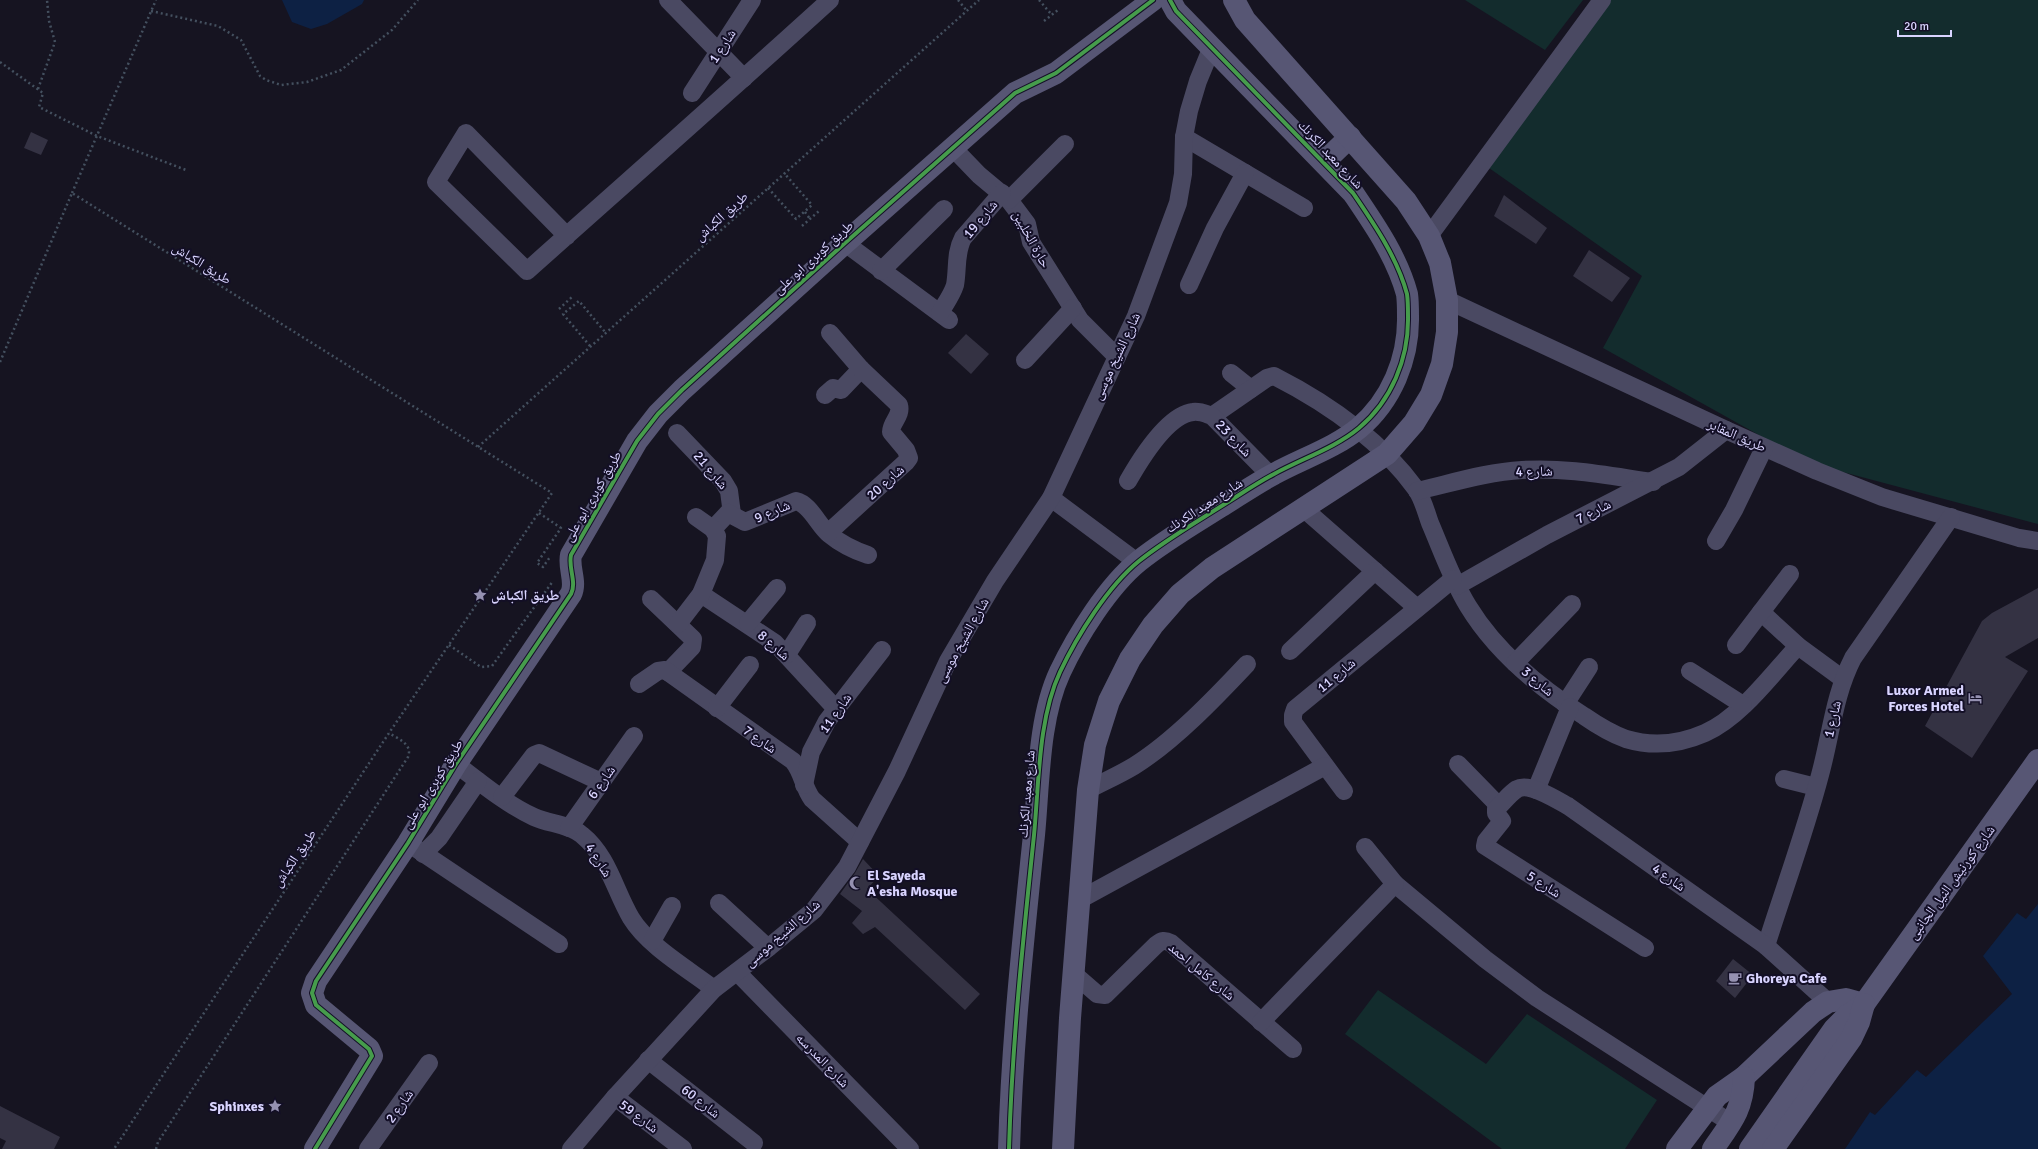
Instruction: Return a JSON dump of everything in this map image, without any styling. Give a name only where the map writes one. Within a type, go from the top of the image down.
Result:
[{"type":"street","points":[[668,0],[744,78]]},
{"type":"street","name":"شارع 1","points":[[692,93],[718,50],[752,0]]},
{"type":"street","points":[[566,236],[466,133],[436,182],[527,271],[830,0]]},
{"type":"street","name":"طريق كوبرى ابو على","points":[[315,1149],[372,1056],[369,1050],[316,1005],[312,993],[313,987],[415,848],[456,764],[571,594],[573,587],[570,570],[572,555],[636,441],[658,414],[682,390],[845,242],[1015,93],[1056,73],[1153,0]]},
{"type":"street","name":"شارع معبد الكرنك","points":[[1009,1149],[1015,1018],[1044,727],[1059,674],[1084,627],[1116,584],[1137,562],[1190,526],[1270,476],[1346,437],[1373,414],[1386,398],[1396,380],[1402,360],[1408,328],[1407,296],[1394,260],[1377,228],[1353,193],[1176,11],[1170,0]]},
{"type":"street","name":"شارع معبد الكرنك","points":[[1063,1149],[1079,900],[1088,790],[1095,745],[1109,701],[1130,659],[1152,625],[1180,594],[1212,568],[1387,454],[1414,423],[1430,395],[1442,364],[1446,339],[1447,300],[1440,263],[1429,236],[1406,201],[1245,20],[1234,0]]},
{"type":"street","points":[[1429,236],[1602,0]]},
{"type":"street","name":"شارع الشيخ موسى","points":[[578,1146],[615,1097],[714,989],[768,948],[814,910],[847,867],[897,771],[948,661],[995,581],[1051,498],[1136,316],[1178,203],[1183,174],[1184,137],[1189,111],[1198,81],[1212,47]]},
{"type":"street","points":[[1184,137],[1304,208]]},
{"type":"street","points":[[1324,162],[1350,138]]},
{"type":"street","name":"شارع 19","points":[[881,271],[945,317],[954,285],[959,246],[963,238],[1005,196],[1065,144]]},
{"type":"street","name":"حارة الخلبين","points":[[953,148],[979,175],[1005,196],[1027,224],[1031,242],[1073,308],[1090,333],[1116,357]]},
{"type":"street","points":[[1189,285],[1215,228],[1245,173]]},
{"type":"street","points":[[845,242],[881,271],[944,209]]},
{"type":"street","name":"طريق المقابر","points":[[1447,300],[1764,448],[1882,497],[2019,538],[2038,541]]},
{"type":"street","points":[[1025,360],[1073,308]]},
{"type":"street","name":"شارع 20","points":[[828,533],[909,458],[906,450],[891,432],[891,428],[899,413],[899,405],[861,368],[830,333]]},
{"type":"street","points":[[825,395],[833,388],[841,390],[861,368]]},
{"type":"street","points":[[1212,416],[1251,389],[1231,373]]},
{"type":"street","name":"شارع 3","points":[[1251,389],[1267,378],[1274,376],[1358,428],[1387,454],[1417,491],[1455,582],[1483,627],[1515,663],[1568,705],[1601,727],[1626,739],[1654,744],[1681,742],[1706,733],[1730,719],[1798,646]]},
{"type":"street","name":"شارع 23","points":[[1128,481],[1152,443],[1176,420],[1193,412],[1203,412],[1212,416],[1270,476]]},
{"type":"street","name":"شارع 7","points":[[1455,582],[1653,482],[1679,467],[1726,430]]},
{"type":"street","name":"شارع 21","points":[[678,433],[723,481],[729,491],[732,514]]},
{"type":"street","points":[[1716,541],[1734,510],[1764,448]]},
{"type":"street","name":"شارع 4","points":[[1417,491],[1495,473],[1547,469],[1653,482]]},
{"type":"street","points":[[1051,498],[1137,562]]},
{"type":"street","name":"شارع 9","points":[[713,529],[725,515],[732,514],[745,522],[792,502],[801,502],[828,533],[854,550],[868,554]]},
{"type":"street","points":[[1303,508],[1417,608]]},
{"type":"street","points":[[678,624],[701,594],[715,560],[718,543],[713,529],[696,517]]},
{"type":"street","name":"شارع 1","points":[[1766,946],[1816,787],[1842,679],[1853,658],[1951,517]]},
{"type":"street","points":[[1290,651],[1375,571]]},
{"type":"street","points":[[1736,645],[1790,574]]},
{"type":"street","name":"شارع 11","points":[[1344,791],[1293,722],[1295,709],[1417,608],[1455,582]]},
{"type":"street","points":[[748,623],[777,588]]},
{"type":"street","name":"شارع 8","points":[[701,594],[748,623],[787,654],[836,709]]},
{"type":"street","points":[[639,684],[658,671],[668,672],[694,643],[690,636],[678,624],[651,600]]},
{"type":"street","points":[[1515,663],[1572,604]]},
{"type":"street","points":[[1761,612],[1798,646],[1842,679]]},
{"type":"street","points":[[787,654],[808,623]]},
{"type":"street","name":"شارع 11","points":[[804,785],[811,752],[827,721],[882,650]]},
{"type":"street","points":[[1088,790],[1134,766],[1170,738],[1246,664]]},
{"type":"street","points":[[717,708],[750,665]]},
{"type":"street","points":[[1536,790],[1568,705],[1589,666]]},
{"type":"street","points":[[1690,671],[1743,705]]},
{"type":"street","name":"شارع 7","points":[[668,672],[793,761],[800,772],[804,785],[812,799],[860,842]]},
{"type":"street","name":"شارع 6","points":[[569,828],[634,736]]},
{"type":"street","points":[[502,797],[534,755],[539,753],[601,782]]},
{"type":"street","name":"شارع كورنيش النيل الجانبى","points":[[1773,1149],[1851,1039],[1859,1022],[1864,1004],[2038,760]]},
{"type":"street","name":"شارع 4","points":[[456,764],[502,797],[534,817],[569,828],[582,834],[592,844],[601,857],[631,918],[640,930],[652,942],[714,989]]},
{"type":"street","points":[[1458,764],[1499,806]]},
{"type":"street","points":[[1079,900],[1325,766]]},
{"type":"street","points":[[1784,779],[1816,787]]},
{"type":"street","points":[[415,848],[439,838],[478,780]]},
{"type":"street","name":"شارع 4","points":[[1499,806],[1519,788],[1536,790],[1568,806],[1766,946],[1828,1002]]},
{"type":"street","name":"شارع 5","points":[[1499,806],[1495,812],[1502,821],[1486,841],[1485,846],[1645,948]]},
{"type":"street","points":[[1365,847],[1395,884],[1485,959],[1537,998],[1706,1109],[1731,1123]]},
{"type":"street","points":[[415,848],[559,944]]},
{"type":"street","points":[[1261,1022],[1395,884]]},
{"type":"street","points":[[719,903],[768,948]]},
{"type":"street","points":[[652,942],[672,906]]},
{"type":"street","name":"شارع كامل احمد","points":[[1074,974],[1097,994],[1105,995],[1156,945],[1166,940],[1172,943],[1293,1049]]},
{"type":"street","name":"شارع المدرسه","points":[[737,972],[910,1149]]},
{"type":"street","points":[[1678,1149],[1717,1096],[1744,1077],[1813,1012],[1828,1002],[1846,999],[1864,1004]]},
{"type":"street","name":"شارع كورنيش النيل الجانبى","points":[[1750,1149],[1834,1028],[1848,1015],[1864,1004]]},
{"type":"street","name":"شارع 60","points":[[648,1060],[754,1143]]},
{"type":"street","name":"شارع 2","points":[[368,1149],[429,1063]]},
{"type":"street","points":[[1713,1149],[1731,1123],[1741,1104],[1744,1077]]},
{"type":"street","name":"شارع 59","points":[[615,1097],[683,1149]]},
{"type":"path","points":[[38,89],[55,40],[49,21],[47,0]]},
{"type":"path","points":[[0,362],[156,0]]},
{"type":"path","points":[[151,11],[218,26],[228,30],[241,40],[260,76],[266,80],[281,85],[307,82],[341,70],[392,30],[418,0]]},
{"type":"path","points":[[958,0],[967,11]]},
{"type":"path","points":[[1039,0],[1052,15]]},
{"type":"path","points":[[1044,21],[1058,10]]},
{"type":"path","points":[[0,62],[43,93],[39,107],[97,136],[186,170]]},
{"type":"path","points":[[768,188],[796,219],[812,205],[784,173]]},
{"type":"path","points":[[802,226],[819,211]]},
{"type":"path","points":[[804,212],[810,218]]},
{"type":"path","points":[[558,309],[573,296]]},
{"type":"path","points":[[590,346],[563,314],[579,301],[605,332]]},
{"type":"path","points":[[566,302],[571,308]]},
{"type":"path","points":[[539,513],[561,528],[536,563],[543,567],[551,556]]},
{"type":"path","points":[[449,645],[481,667],[492,666],[554,580]]},
{"type":"path","points":[[156,1149],[158,1142],[408,757],[409,750],[407,744],[389,733]]},
{"type":"green space","points":[[1465,0],[1583,0],[1545,50]]},
{"type":"green space","points":[[1607,0],[2038,0],[2038,524],[1809,463],[1603,348],[1642,276],[1489,168]]},
{"type":"green space","points":[[1378,990],[1486,1064],[1527,1014],[1657,1100],[1625,1149],[1502,1149],[1345,1034]]},
{"type":"water","points":[[282,0],[364,0],[362,4],[327,24],[311,29],[292,22]]},
{"type":"water","points":[[2038,904],[2038,1149],[1845,1149],[1870,1112],[1875,1115],[1917,1070],[1926,1077],[2012,994],[1983,956],[2017,913],[2026,919]]},
{"type":"building","points":[[31,132],[48,140],[41,155],[24,148]]},
{"type":"building","points":[[1504,195],[1547,228],[1536,244],[1494,216]]},
{"type":"building","points":[[1589,250],[1630,278],[1612,302],[1573,276]]},
{"type":"building","points":[[966,334],[989,354],[971,374],[948,353]]},
{"type":"building","name":"Luxor Armed Forces Hotel","points":[[2038,588],[2038,638],[2005,657],[2028,671],[1972,758],[1925,726],[1982,621],[1992,613]]},
{"type":"building","points":[[863,859],[879,876],[867,889],[980,994],[965,1010],[875,927],[863,934],[852,923],[862,911],[840,894]]},
{"type":"building","name":"Ghoreya Cafe","points":[[1733,959],[1753,975],[1735,998],[1716,981]]},
{"type":"building","points":[[0,1106],[60,1137],[54,1149],[2,1149],[6,1141],[0,1138]]},
{"type":"cycle path","points":[[315,1149],[372,1056],[369,1049],[316,1005],[312,993],[316,981],[408,843],[456,764],[571,594],[573,589],[570,560],[571,555],[637,441],[658,414],[682,390],[845,243],[1015,93],[1056,73],[1153,0]]},
{"type":"cycle path","points":[[1009,1149],[1015,1031],[1043,731],[1047,710],[1060,672],[1075,643],[1094,612],[1127,571],[1158,547],[1260,482],[1339,442],[1359,428],[1370,417],[1389,392],[1396,378],[1405,348],[1408,313],[1407,294],[1403,280],[1384,241],[1353,193],[1176,11],[1170,0]]},
{"type":"place","name":"طريق الكباش","points":[[480,595]]},
{"type":"place","name":"Luxor Armed Forces Hotel","points":[[1975,698]]},
{"type":"place","name":"El Sayeda A'esha Mosque","points":[[856,883]]},
{"type":"place","name":"Ghoreya Cafe","points":[[1735,978]]},
{"type":"place","name":"Sphinxes","points":[[275,1106]]}]
